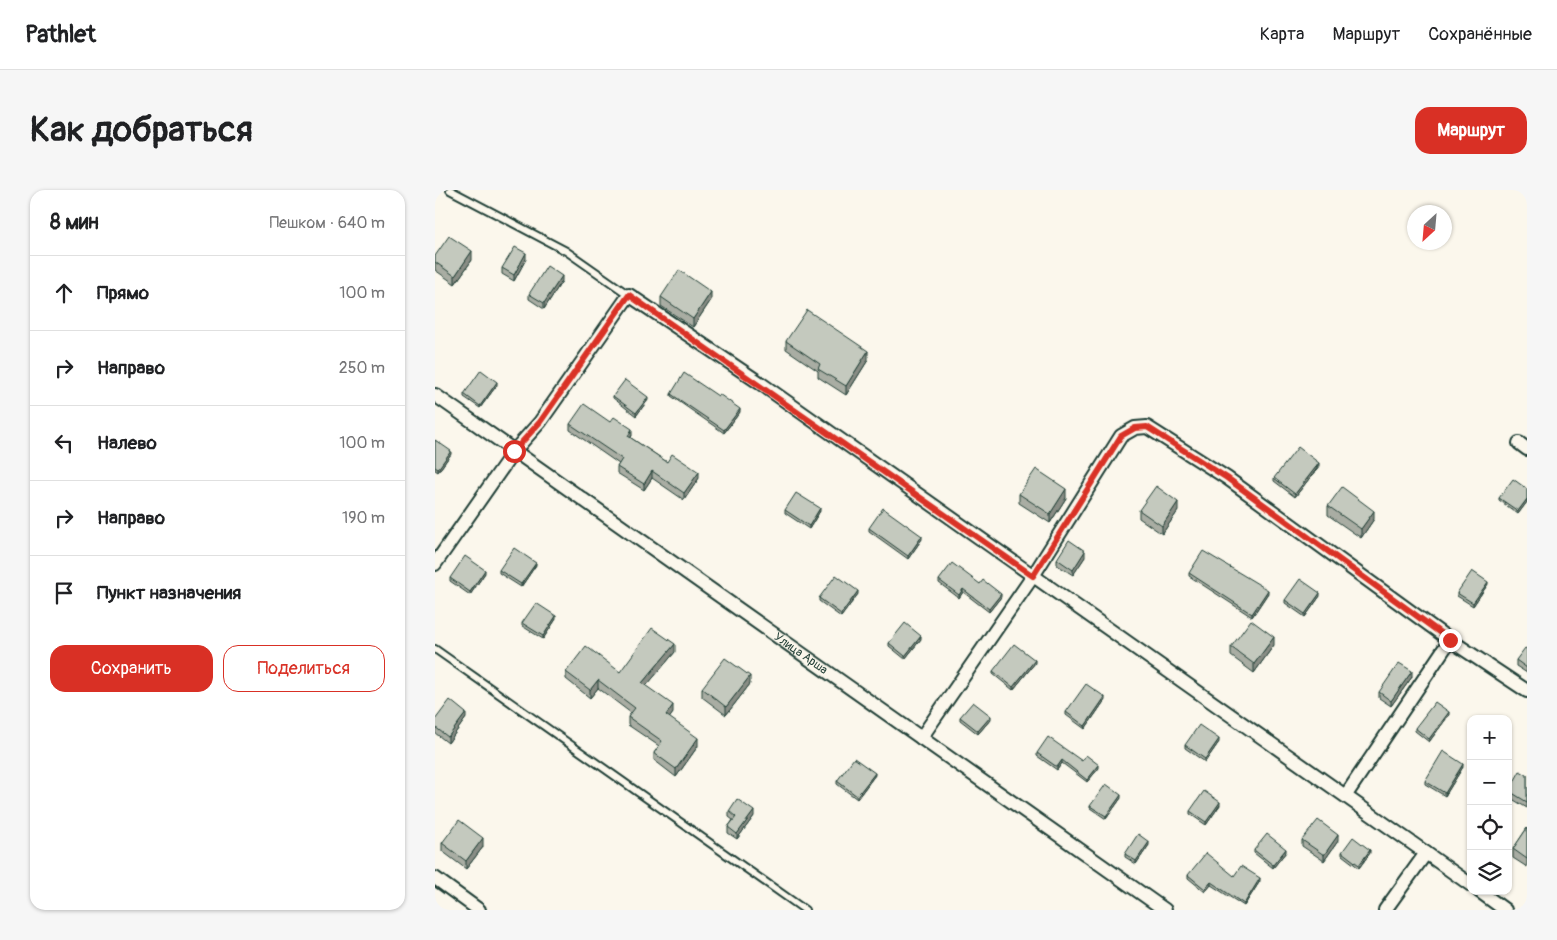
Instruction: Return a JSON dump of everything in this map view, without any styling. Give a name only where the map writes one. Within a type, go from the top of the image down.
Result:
[{"type":"street","points":[[435,564],[514,451],[540,422],[629,295],[1346,795],[1365,811],[1388,824],[1467,882]]},
{"type":"street","name":"Улица Арша","points":[[435,395],[1165,910]]},
{"type":"street","points":[[921,738],[1033,576],[1121,436],[1135,428],[1147,427],[1227,478],[1450,640],[1527,691]]},
{"type":"street","points":[[1346,795],[1450,640]]},
{"type":"street","points":[[1385,910],[1426,852]]},
{"type":"street","points":[[435,878],[479,910]]},
{"type":"street","points":[[1484,895],[1505,910]]},
{"type":"lane","points":[[450,190],[566,251],[629,295]]},
{"type":"lane","points":[[435,649],[805,910]]},
{"type":"building","points":[[449,236],[472,251],[455,276],[435,262],[435,256]]},
{"type":"building","points":[[515,247],[526,253],[514,275],[502,268]]},
{"type":"building","points":[[547,266],[562,276],[544,303],[529,294]]},
{"type":"building","points":[[679,270],[711,292],[693,319],[661,297]]},
{"type":"building","points":[[807,310],[868,351],[846,386],[818,369],[820,364],[786,341]]},
{"type":"building","points":[[481,370],[497,382],[480,406],[464,394]]},
{"type":"building","points":[[684,373],[740,409],[724,430],[671,394]]},
{"type":"building","points":[[625,380],[648,397],[636,413],[613,396]]},
{"type":"building","points":[[584,404],[610,422],[614,417],[632,429],[628,436],[667,462],[672,454],[699,472],[684,493],[652,471],[644,484],[617,467],[622,459],[570,424]]},
{"type":"building","points":[[435,440],[451,451],[438,469],[435,467]]},
{"type":"building","points":[[1298,447],[1319,463],[1295,494],[1274,478]]},
{"type":"building","points":[[1036,469],[1066,489],[1050,514],[1019,494]]},
{"type":"building","points":[[1513,479],[1527,489],[1527,499],[1518,511],[1499,498]]},
{"type":"building","points":[[1156,486],[1178,502],[1162,526],[1139,510]]},
{"type":"building","points":[[1342,487],[1374,511],[1361,529],[1328,506]]},
{"type":"building","points":[[796,493],[820,508],[809,526],[785,510]]},
{"type":"building","points":[[883,508],[922,536],[908,556],[869,528]]},
{"type":"building","points":[[1069,540],[1085,551],[1073,570],[1057,559]]},
{"type":"building","points":[[514,548],[536,563],[521,584],[499,570]]},
{"type":"building","points":[[1203,551],[1268,590],[1252,614],[1189,573]]},
{"type":"building","points":[[465,556],[485,570],[470,592],[450,578]]},
{"type":"building","points":[[952,563],[980,584],[983,580],[1001,594],[989,609],[963,589],[959,595],[939,580]]},
{"type":"building","points":[[1472,571],[1488,582],[1473,603],[1457,593]]},
{"type":"building","points":[[836,575],[858,591],[841,614],[819,598]]},
{"type":"building","points":[[1300,579],[1320,593],[1305,614],[1285,600]]},
{"type":"building","points":[[536,603],[556,616],[543,636],[522,623]]},
{"type":"building","points":[[1251,620],[1274,637],[1254,664],[1231,647]]},
{"type":"building","points":[[905,623],[921,636],[905,656],[889,643]]},
{"type":"building","points":[[652,628],[675,644],[642,683],[673,705],[666,715],[698,738],[676,769],[654,753],[662,741],[628,717],[635,708],[598,680],[590,690],[566,672],[586,646],[620,672]]},
{"type":"building","points":[[1014,644],[1035,660],[1013,687],[993,671]]},
{"type":"building","points":[[1525,648],[1527,649],[1527,668],[1516,660]]},
{"type":"building","points":[[725,658],[750,676],[726,707],[702,688]]},
{"type":"building","points":[[1399,663],[1412,671],[1391,701],[1379,692]]},
{"type":"building","points":[[1086,684],[1105,697],[1085,726],[1066,712]]},
{"type":"building","points":[[450,700],[466,713],[448,737],[435,727],[435,720]]},
{"type":"building","points":[[973,702],[991,716],[978,731],[960,717]]},
{"type":"building","points":[[1435,702],[1449,712],[1429,739],[1415,728]]},
{"type":"building","points":[[1199,725],[1219,739],[1205,759],[1185,745]]},
{"type":"building","points":[[1048,737],[1082,761],[1086,755],[1099,765],[1087,780],[1062,760],[1057,767],[1037,753]]},
{"type":"building","points":[[1443,751],[1463,764],[1445,793],[1425,781]]},
{"type":"building","points":[[854,758],[875,773],[857,796],[837,781]]},
{"type":"building","points":[[1520,771],[1527,775],[1527,802],[1512,793],[1512,786]]},
{"type":"building","points":[[1106,784],[1121,795],[1106,816],[1090,806]]},
{"type":"building","points":[[1204,791],[1220,802],[1206,822],[1190,811]]},
{"type":"building","points":[[737,799],[754,811],[737,834],[728,827],[736,817],[729,811]]},
{"type":"building","points":[[459,820],[483,838],[466,861],[442,843]]},
{"type":"building","points":[[1318,820],[1338,835],[1324,855],[1302,840]]},
{"type":"building","points":[[1527,828],[1527,859],[1513,849]]},
{"type":"building","points":[[1138,834],[1149,842],[1136,861],[1125,854]]},
{"type":"building","points":[[1267,834],[1286,849],[1273,865],[1254,850]]},
{"type":"building","points":[[1353,837],[1370,850],[1359,865],[1342,852]]},
{"type":"building","points":[[1206,853],[1234,876],[1241,866],[1260,878],[1244,904],[1211,882],[1205,889],[1188,875]]},
{"type":"route","points":[[514,451],[540,422],[629,295],[1033,576],[1121,436],[1135,428],[1147,427],[1227,478],[1450,640]]}]
